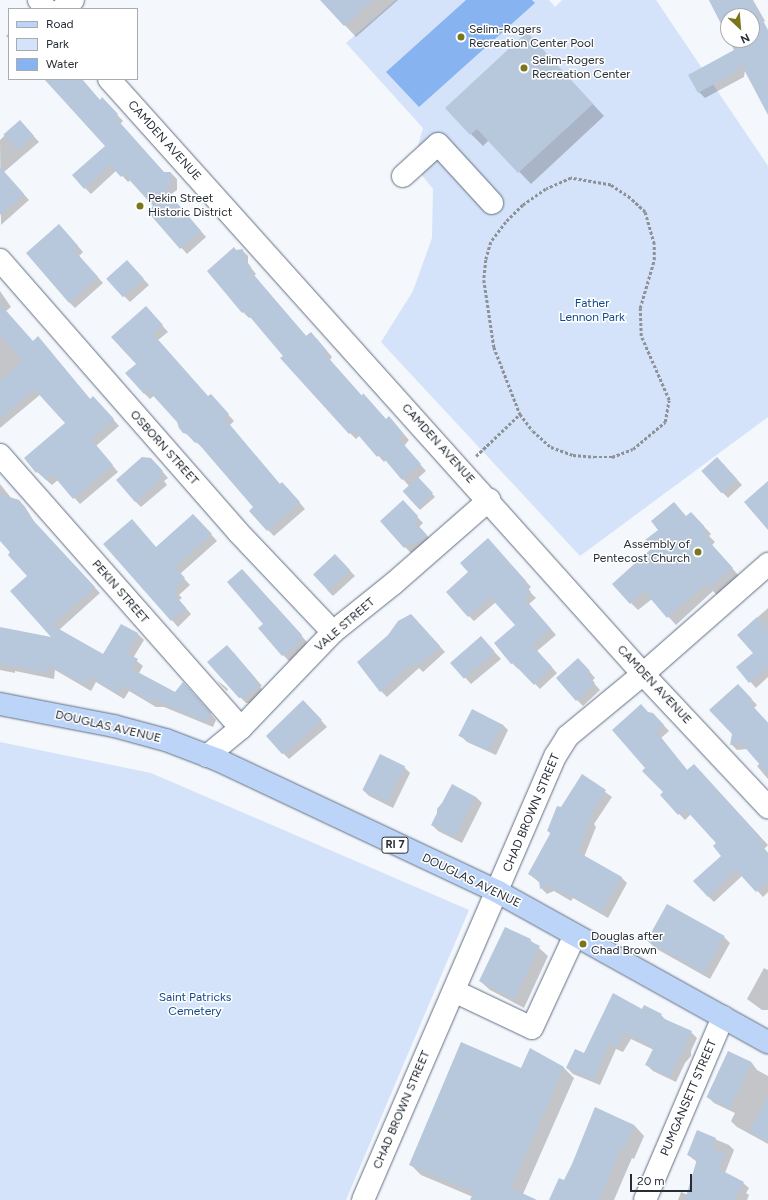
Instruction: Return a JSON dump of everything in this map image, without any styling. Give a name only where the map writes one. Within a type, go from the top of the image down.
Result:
[{"type":"main road","name":"DOUGLAS AVENUE","points":[[0,704],[114,726],[166,740],[208,756],[498,892],[768,1042]]},
{"type":"street","points":[[38,0],[45,8]]},
{"type":"street","points":[[63,8],[73,0]]},
{"type":"street","name":"CAMDEN AVENUE","points":[[110,80],[643,674],[768,806]]},
{"type":"street","points":[[404,176],[438,144],[492,203]]},
{"type":"street","name":"OSBORN STREET","points":[[0,260],[228,520],[333,632]]},
{"type":"street","name":"PEKIN STREET","points":[[0,456],[241,728]]},
{"type":"street","name":"VALE STREET","points":[[208,756],[241,728],[333,632],[393,584],[488,500]]},
{"type":"street","name":"CHAD BROWN STREET","points":[[363,1200],[498,892],[556,755],[568,736],[643,674],[768,564]]},
{"type":"street","points":[[454,991],[532,1028],[574,935]]},
{"type":"street","name":"PUMGANSETT STREET","points":[[645,1200],[723,1017]]},
{"type":"path","points":[[571,178],[611,185],[630,198],[645,212],[654,244],[654,260],[640,308],[641,336],[669,400],[665,422],[633,449],[612,457],[594,457],[573,455],[551,446],[533,431],[520,414],[494,347],[484,280],[486,260],[491,242],[506,222],[523,205],[546,189],[571,178]]},
{"type":"path","points":[[472,460],[520,414]]},
{"type":"green space","name":"Father Lennon Park","points":[[396,0],[549,0],[555,7],[562,0],[656,0],[768,166],[768,417],[580,556],[381,342],[413,291],[432,238],[433,189],[413,164],[423,128],[346,43]]},
{"type":"green space","name":"Saint Patricks Cemetery","points":[[0,742],[151,773],[469,910],[346,1200],[0,1200]]},
{"type":"water","name":"Selim-Rogers Recreation Center Pool","points":[[466,0],[532,0],[535,3],[419,107],[386,72]]},
{"type":"building","points":[[320,0],[373,0],[344,26]]},
{"type":"building","points":[[709,0],[752,0],[756,8],[720,8],[720,22]]},
{"type":"building","points":[[760,15],[768,30],[768,115],[740,62],[738,71],[698,93],[688,75],[734,50],[733,48],[760,48]]},
{"type":"building","name":"Selim-Rogers Recreation Center","points":[[527,32],[593,104],[518,173],[477,129],[470,135],[445,108]]},
{"type":"building","points":[[45,80],[83,80],[100,100],[102,97],[118,114],[115,117],[164,172],[171,172],[171,184],[165,189],[201,231],[180,249],[147,211],[153,206],[124,174],[121,177],[110,165],[84,189],[72,175],[105,146]]},
{"type":"building","points":[[20,120],[34,136],[17,150],[3,134]]},
{"type":"building","points":[[0,167],[24,194],[0,215]]},
{"type":"building","points":[[59,224],[78,246],[74,250],[98,277],[69,303],[26,253]]},
{"type":"building","points":[[234,247],[236,250],[243,249],[243,257],[251,267],[249,269],[306,336],[311,332],[327,351],[324,353],[362,396],[363,393],[386,419],[389,416],[403,433],[399,439],[421,464],[402,480],[380,454],[377,457],[354,430],[349,434],[280,358],[283,356],[245,311],[242,313],[207,271]]},
{"type":"building","points":[[127,260],[144,279],[123,297],[106,279]]},
{"type":"building","points":[[0,304],[33,341],[38,336],[90,399],[93,396],[114,419],[91,439],[113,465],[73,499],[52,474],[46,480],[38,471],[36,473],[24,458],[65,423],[34,389],[0,419],[0,381],[23,361],[0,335]]},
{"type":"building","points":[[146,306],[163,325],[153,334],[208,396],[211,394],[229,414],[224,418],[280,484],[282,482],[300,502],[267,531],[249,511],[253,507],[197,442],[195,443],[187,434],[183,433],[177,422],[148,390],[144,394],[125,373],[136,364],[111,337]]},
{"type":"building","points":[[142,457],[151,458],[163,471],[159,475],[162,478],[135,502],[116,480]]},
{"type":"building","points":[[717,457],[737,479],[721,493],[701,471]]},
{"type":"building","points":[[418,477],[433,493],[418,507],[403,491]]},
{"type":"building","points":[[768,481],[768,530],[744,502]]},
{"type":"building","points":[[0,494],[19,500],[32,519],[95,587],[52,625],[103,654],[121,624],[138,633],[127,653],[138,659],[132,669],[175,692],[183,682],[211,713],[207,722],[157,701],[149,701],[123,685],[118,694],[90,677],[85,685],[49,665],[48,673],[0,664],[0,627],[51,637],[10,591],[27,576],[8,555],[10,552],[0,541]]},
{"type":"building","points":[[403,500],[418,516],[414,521],[427,535],[414,546],[410,542],[404,548],[380,521]]},
{"type":"building","points":[[674,502],[686,516],[691,512],[704,526],[702,528],[708,534],[705,537],[733,568],[709,588],[705,584],[667,618],[644,591],[630,604],[612,584],[651,549],[645,540],[658,530],[651,521]]},
{"type":"building","points":[[193,514],[212,534],[175,567],[185,578],[174,588],[177,592],[174,594],[186,608],[171,621],[103,544],[132,519],[156,547]]},
{"type":"building","points":[[488,538],[526,581],[524,584],[531,592],[524,598],[551,629],[532,645],[552,667],[534,685],[513,663],[511,664],[494,643],[515,625],[490,597],[468,617],[446,592],[468,572],[460,563]]},
{"type":"building","points":[[335,554],[350,570],[328,591],[313,574]]},
{"type":"building","points":[[242,569],[302,635],[300,643],[282,656],[258,628],[263,624],[227,582]]},
{"type":"building","points":[[411,614],[440,646],[416,667],[412,663],[380,692],[357,662],[388,635],[398,621]]},
{"type":"building","points":[[757,617],[768,629],[768,669],[767,668],[749,683],[736,667],[753,653],[737,635]]},
{"type":"building","points":[[481,636],[495,652],[464,679],[450,663]]},
{"type":"building","points":[[227,645],[256,679],[255,681],[259,686],[246,697],[239,698],[207,662]]},
{"type":"building","points":[[578,658],[590,671],[587,674],[595,683],[576,701],[556,678]]},
{"type":"building","points":[[738,684],[752,699],[749,702],[768,723],[768,774],[741,743],[730,745],[732,734],[709,710]]},
{"type":"building","points":[[303,700],[322,720],[288,751],[282,754],[266,736]]},
{"type":"building","points":[[641,704],[648,712],[653,713],[664,725],[656,731],[687,770],[694,764],[762,839],[759,842],[768,853],[768,881],[756,892],[736,870],[708,897],[693,881],[721,856],[713,846],[716,843],[685,809],[678,815],[660,795],[663,792],[642,771],[645,768],[612,730]]},
{"type":"building","points":[[472,709],[502,724],[489,751],[458,736]]},
{"type":"building","points":[[380,754],[405,766],[388,802],[362,790]]},
{"type":"building","points":[[582,774],[606,790],[588,819],[591,820],[578,852],[622,877],[602,912],[547,885],[540,889],[539,880],[528,874],[551,832],[547,831],[557,806],[561,807]]},
{"type":"building","points":[[452,784],[476,797],[455,837],[431,825],[437,813],[437,809],[442,803]]},
{"type":"building","points":[[667,904],[725,936],[704,973],[647,941]]},
{"type":"building","points":[[505,927],[531,939],[530,941],[540,946],[514,999],[479,981]]},
{"type":"building","points":[[613,993],[642,1009],[644,1005],[662,1014],[660,1017],[692,1031],[685,1045],[686,1050],[679,1057],[670,1077],[645,1065],[654,1047],[624,1033],[617,1047],[610,1043],[594,1080],[566,1068],[575,1049],[584,1053]]},
{"type":"building","points":[[461,1042],[521,1068],[530,1048],[564,1067],[511,1188],[537,1200],[470,1200],[474,1192],[409,1165]]},
{"type":"building","points":[[728,1051],[752,1062],[730,1108],[706,1097]]},
{"type":"building","points":[[768,1096],[768,1142],[749,1131]]},
{"type":"building","points":[[595,1107],[634,1125],[624,1149],[621,1148],[599,1200],[549,1200],[559,1178],[564,1180],[572,1164]]},
{"type":"building","points":[[697,1130],[716,1138],[712,1148],[725,1154],[719,1169],[744,1182],[733,1200],[685,1200],[697,1159],[687,1155]]},
{"type":"place","name":"Selim-Rogers Recreation Center Pool","points":[[461,37]]},
{"type":"place","name":"Selim-Rogers Recreation Center","points":[[524,68]]},
{"type":"place","name":"Pekin Street Historic District","points":[[140,206]]},
{"type":"place","name":"Assembly of Pentecost Church","points":[[698,552]]},
{"type":"place","name":"Douglas after Chad Brown","points":[[583,944]]}]
